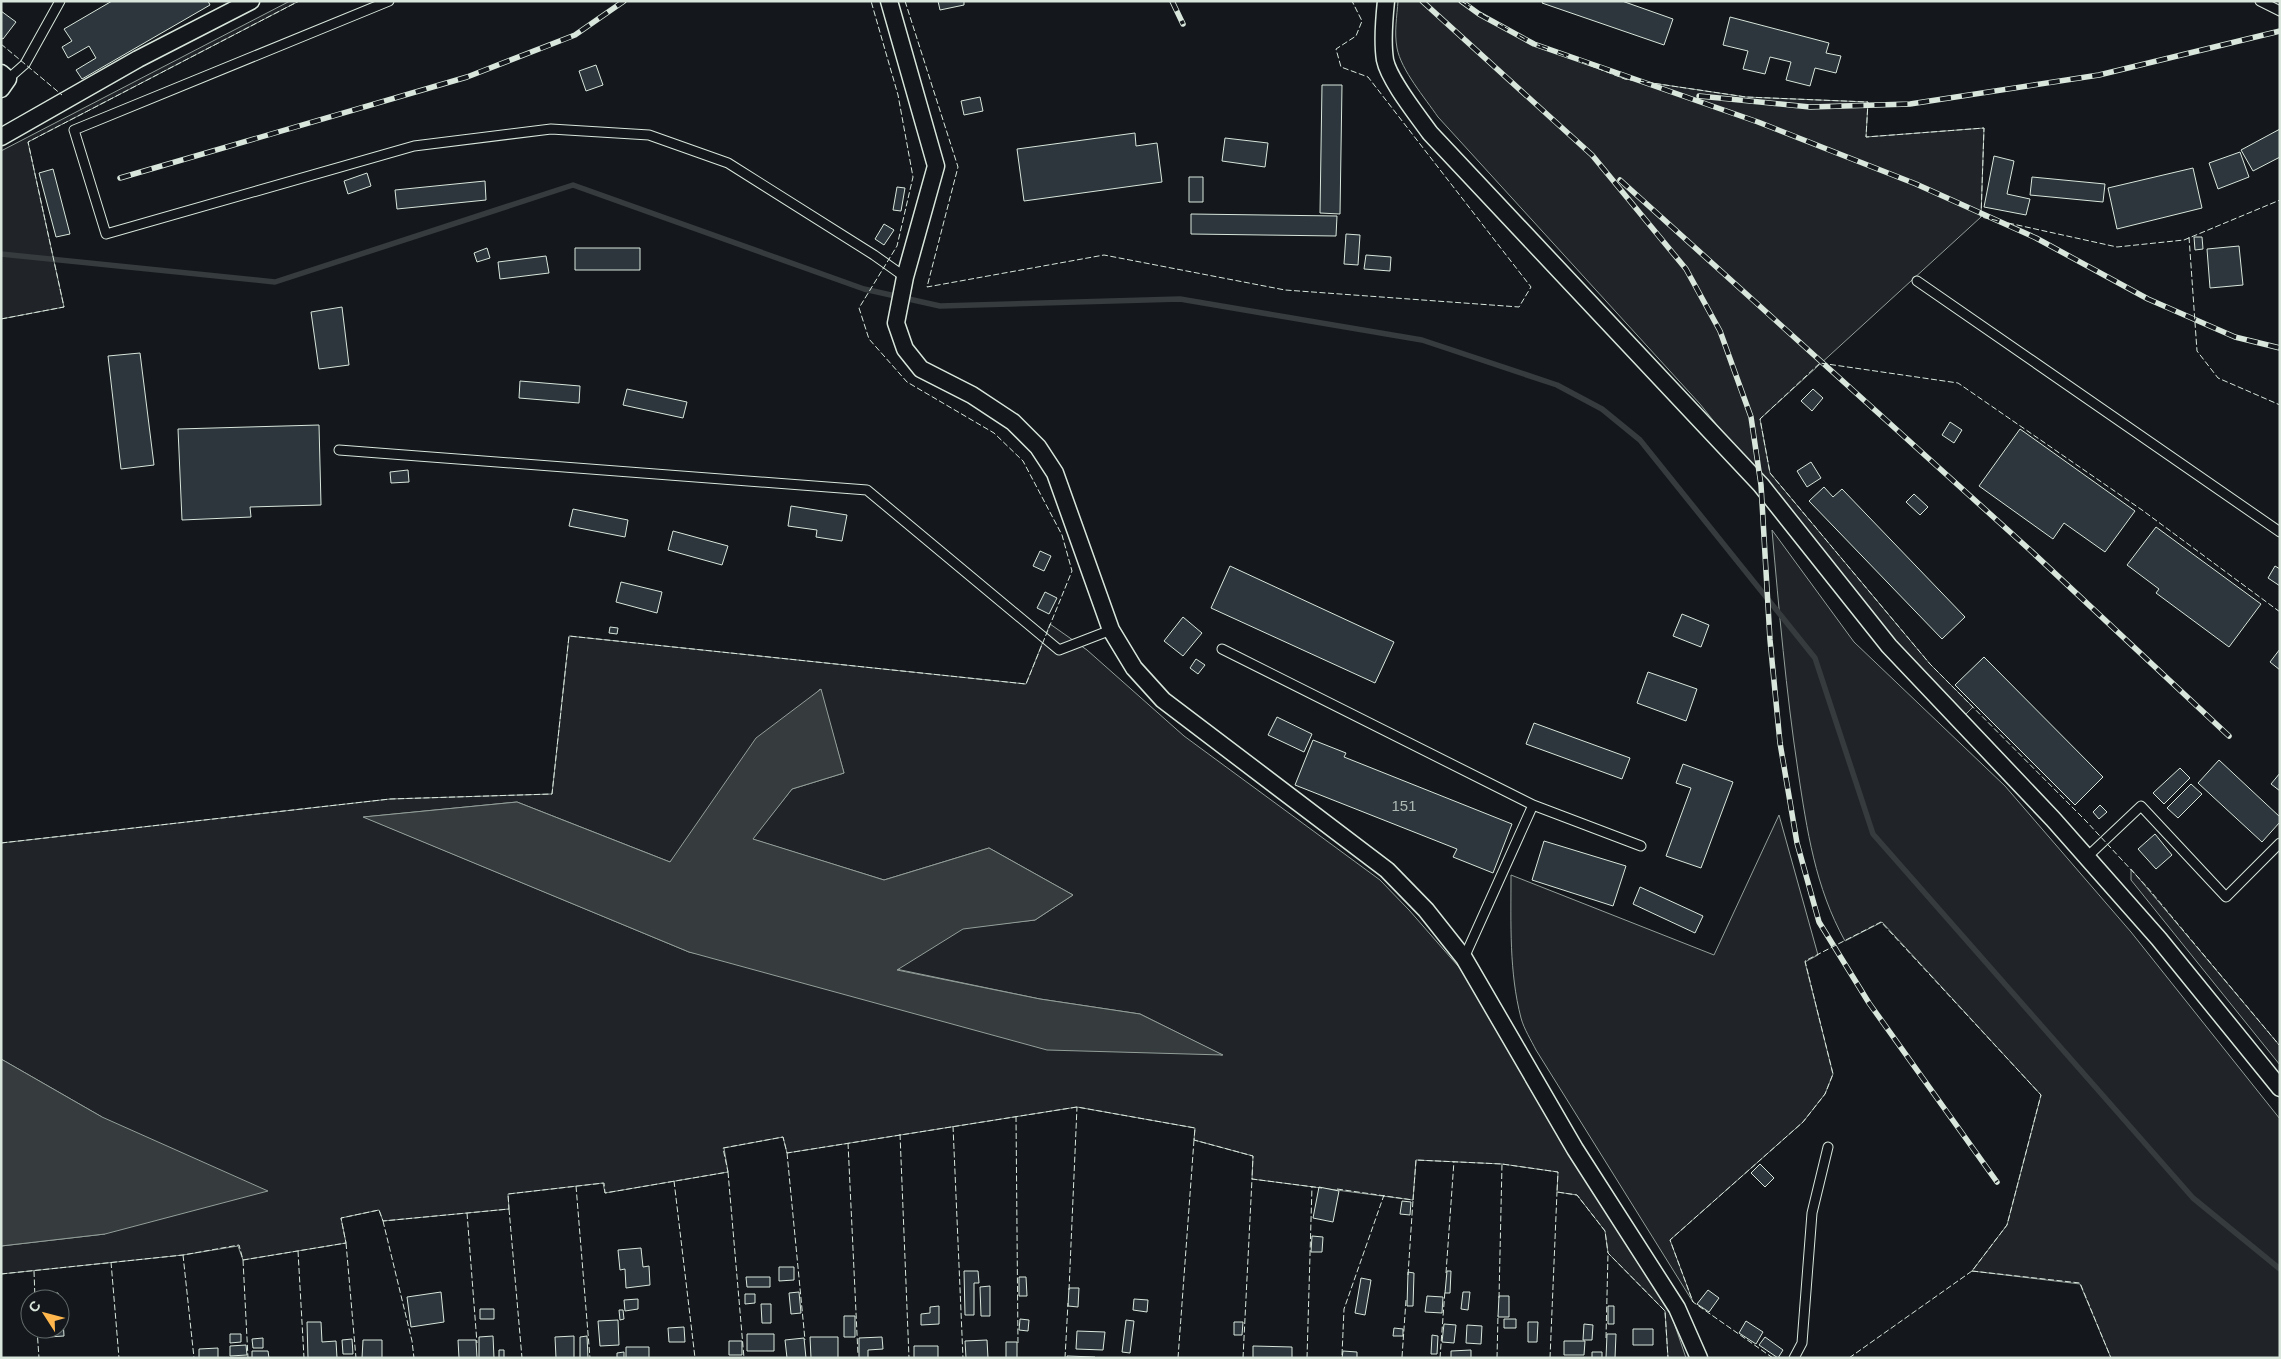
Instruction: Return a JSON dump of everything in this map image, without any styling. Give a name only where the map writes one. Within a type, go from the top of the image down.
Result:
[{"type":"street","points":[[1,137],[138,58],[251,1]]},
{"type":"street","points":[[889,1],[936,166],[905,277],[896,323],[905,348],[921,369],[972,395],[1013,422],[1038,447],[1055,473],[1111,630],[1134,668],[1163,700],[1386,870],[1426,910],[1464,958],[1575,1149],[1677,1308],[1699,1358]]},
{"type":"street","points":[[1386,1],[1384,28],[1385,61],[1399,88],[1430,133],[1761,485],[1889,646],[2087,857],[2159,939],[2280,1088]]},
{"type":"lane","points":[[3,80],[26,64],[60,1]]},
{"type":"lane","points":[[389,1],[74,130],[106,234],[414,146],[551,129],[649,135],[728,164],[874,255],[905,277]]},
{"type":"lane","points":[[2260,1],[2280,11]]},
{"type":"lane","points":[[1917,281],[2280,532]]},
{"type":"lane","points":[[339,450],[867,490],[1059,650],[1111,630]]},
{"type":"lane","points":[[1222,649],[1533,805],[1640,846]]},
{"type":"lane","points":[[1464,958],[1533,805]]},
{"type":"lane","points":[[2087,857],[2141,806],[2226,897],[2280,843]]},
{"type":"lane","points":[[1794,1358],[1802,1343],[1812,1213],[1828,1147]]},
{"type":"shaded area","points":[[290,1],[299,1],[28,142],[64,307],[1,319],[1,151]]},
{"type":"shaded area","points":[[1398,1],[1461,1],[1530,42],[1625,79],[1746,97],[1868,102],[1866,137],[1984,128],[1981,217],[1760,419],[1770,473],[1930,664],[1973,707],[1965,715],[1890,641],[1700,404],[1438,117],[1414,84],[1399,57],[1396,36]]},
{"type":"shaded area","points":[[1772,530],[1854,642],[2005,786],[2131,932],[2280,1119],[2280,1358],[2111,1358],[2080,1284],[1972,1271],[2007,1225],[2041,1095],[1882,922],[1845,941],[1835,921],[1819,879],[1801,793],[1786,681]]},
{"type":"shaded area","points":[[1050,624],[1087,650],[1184,736],[1380,880],[1465,974],[1667,1302],[1686,1358],[1668,1358],[1665,1311],[1608,1253],[1605,1231],[1577,1195],[1557,1192],[1558,1172],[1502,1164],[1416,1160],[1413,1200],[1252,1179],[1253,1156],[1194,1140],[1195,1128],[1077,1107],[787,1153],[783,1137],[724,1148],[728,1172],[605,1193],[603,1183],[508,1194],[509,1209],[383,1221],[379,1210],[341,1218],[346,1243],[243,1260],[238,1246],[183,1255],[1,1274],[1,1246],[105,1234],[102,1117],[1,1059],[1,843],[390,799],[552,794],[569,636],[1026,684]],"holes":[[[820,689],[844,773],[792,789],[752,839],[884,880],[989,848],[1073,895],[1035,920],[963,928],[896,969],[1040,999],[1140,1014],[1222,1055],[689,952],[364,817],[517,802],[670,862]]]},
{"type":"shaded area","points":[[821,689],[844,773],[792,789],[753,839],[884,880],[989,848],[1073,895],[1035,920],[963,929],[897,970],[1040,999],[1140,1014],[1223,1055],[1047,1050],[689,952],[363,817],[517,802],[670,862],[756,738]]},
{"type":"shaded area","points":[[1779,815],[1818,955],[1805,962],[1833,1074],[1825,1094],[1803,1122],[1670,1240],[1693,1302],[1536,1050],[1524,1026],[1514,983],[1511,875],[1714,955]]},
{"type":"shaded area","points":[[2131,869],[2280,1046],[2280,1065],[2131,880]]},
{"type":"shaded area","points":[[1,1059],[102,1117],[268,1191],[105,1234],[1,1246]]},
{"type":"building","points":[[112,1],[208,1],[210,5],[82,79],[76,70],[96,58],[89,46],[68,58],[62,47],[72,41],[64,29]]},
{"type":"building","points":[[938,1],[964,1],[964,5],[940,10]]},
{"type":"building","points":[[1543,1],[1622,1],[1673,19],[1664,45],[1542,3]]},
{"type":"building","points":[[1,11],[16,22],[3,39],[1,38]]},
{"type":"building","points":[[1730,17],[1829,43],[1826,53],[1841,56],[1836,73],[1815,68],[1810,86],[1786,80],[1791,62],[1770,57],[1765,74],[1743,69],[1748,51],[1723,45]]},
{"type":"building","points":[[596,65],[603,85],[586,91],[579,71]]},
{"type":"building","points":[[1322,85],[1342,85],[1340,214],[1320,213]]},
{"type":"building","points":[[980,97],[983,111],[964,115],[961,101]]},
{"type":"building","points":[[2280,129],[2280,157],[2253,171],[2241,150]]},
{"type":"building","points":[[1135,133],[1136,146],[1157,143],[1162,182],[1024,201],[1017,149]]},
{"type":"building","points":[[1225,138],[1268,143],[1265,167],[1222,161]]},
{"type":"building","points":[[2240,152],[2249,177],[2218,189],[2209,163]]},
{"type":"building","points":[[1994,156],[2014,161],[2007,194],[2030,199],[2026,215],[1984,207]]},
{"type":"building","points":[[2193,168],[2202,208],[2117,229],[2108,188]]},
{"type":"building","points":[[53,169],[70,234],[56,237],[39,173]]},
{"type":"building","points":[[367,173],[371,186],[348,194],[344,181]]},
{"type":"building","points":[[1189,177],[1203,177],[1203,202],[1189,202]]},
{"type":"building","points":[[2032,177],[2105,184],[2103,202],[2030,195]]},
{"type":"building","points":[[485,181],[486,200],[397,209],[395,190]]},
{"type":"building","points":[[897,187],[905,188],[901,211],[893,210]]},
{"type":"building","points":[[1191,214],[1337,216],[1336,236],[1191,234]]},
{"type":"building","points":[[884,224],[894,230],[884,245],[875,239]]},
{"type":"building","points":[[1346,234],[1360,235],[1358,265],[1344,264]]},
{"type":"building","points":[[2194,237],[2202,237],[2203,249],[2195,250]]},
{"type":"building","points":[[2239,246],[2243,285],[2210,288],[2207,249]]},
{"type":"building","points":[[487,248],[490,258],[477,262],[474,253]]},
{"type":"building","points":[[575,248],[640,248],[640,270],[575,270]]},
{"type":"building","points":[[1366,255],[1391,257],[1390,271],[1364,269]]},
{"type":"building","points":[[546,256],[549,273],[500,279],[498,262]]},
{"type":"building","points":[[342,307],[349,365],[319,369],[311,312]]},
{"type":"building","points":[[140,353],[154,465],[121,469],[108,356]]},
{"type":"building","points":[[520,381],[580,386],[579,403],[519,398]]},
{"type":"building","points":[[627,389],[687,402],[683,418],[623,405]]},
{"type":"building","points":[[1813,389],[1823,398],[1812,411],[1801,401]]},
{"type":"building","points":[[1950,422],[1962,430],[1954,443],[1942,435]]},
{"type":"building","points":[[319,425],[321,505],[250,507],[251,517],[182,520],[178,429]]},
{"type":"building","points":[[2020,429],[2135,511],[2105,552],[2064,523],[2053,539],[1979,486]]},
{"type":"building","points":[[1811,462],[1821,478],[1807,487],[1797,471]]},
{"type":"building","points":[[408,470],[409,482],[391,483],[390,472]]},
{"type":"building","points":[[1824,487],[1833,497],[1842,489],[1965,617],[1942,639],[1809,501]]},
{"type":"building","points":[[1914,494],[1928,507],[1920,515],[1906,502]]},
{"type":"building","points":[[791,506],[847,515],[842,541],[816,537],[817,530],[788,526]]},
{"type":"building","points":[[573,509],[628,520],[625,537],[569,526]]},
{"type":"building","points":[[2156,527],[2261,604],[2229,647],[2156,593],[2159,589],[2127,565]]},
{"type":"building","points":[[673,531],[728,546],[722,565],[668,550]]},
{"type":"building","points":[[1040,551],[1051,556],[1044,571],[1033,566]]},
{"type":"building","points":[[1230,566],[1394,642],[1375,683],[1211,608]]},
{"type":"building","points":[[2275,566],[2280,569],[2280,586],[2268,578]]},
{"type":"building","points":[[621,582],[662,592],[657,613],[616,602]]},
{"type":"building","points":[[1045,592],[1057,598],[1049,614],[1037,608]]},
{"type":"building","points":[[1682,614],[1709,625],[1701,647],[1673,636]]},
{"type":"building","points":[[1183,617],[1202,633],[1183,656],[1164,641]]},
{"type":"building","points":[[610,627],[618,628],[617,634],[609,633]]},
{"type":"building","points":[[2280,649],[2280,670],[2270,662]]},
{"type":"building","points":[[1984,657],[2103,777],[2075,805],[1955,685]]},
{"type":"building","points":[[1196,659],[1205,665],[1198,674],[1190,668]]},
{"type":"building","points":[[1648,672],[1697,689],[1686,721],[1637,703]]},
{"type":"building","points":[[1277,717],[1312,734],[1304,752],[1268,735]]},
{"type":"building","points":[[1534,723],[1630,758],[1622,779],[1526,744]]},
{"type":"building","points":[[1313,740],[1346,753],[1344,757],[1512,824],[1493,873],[1453,857],[1457,849],[1295,785]]},
{"type":"building","points":[[2219,760],[2280,817],[2280,822],[2262,842],[2198,783]]},
{"type":"building","points":[[1683,764],[1733,782],[1701,868],[1666,856],[1691,788],[1676,783]]},
{"type":"building","points":[[2180,768],[2190,778],[2164,804],[2153,793]]},
{"type":"building","points":[[2280,773],[2280,791],[2271,784]]},
{"type":"building","points":[[2191,784],[2202,794],[2178,818],[2167,808]]},
{"type":"building","points":[[2100,805],[2107,812],[2099,819],[2093,812]]},
{"type":"building","points":[[2155,834],[2172,855],[2156,869],[2138,849]]},
{"type":"building","points":[[1544,841],[1626,866],[1613,906],[1532,880]]},
{"type":"building","points":[[1640,887],[1703,916],[1695,933],[1633,904]]},
{"type":"building","points":[[1760,1164],[1774,1178],[1765,1187],[1751,1173]]},
{"type":"building","points":[[1319,1187],[1339,1191],[1333,1222],[1313,1218]]},
{"type":"building","points":[[1402,1201],[1411,1202],[1410,1215],[1400,1214]]},
{"type":"building","points":[[1312,1236],[1323,1237],[1322,1252],[1311,1252]]},
{"type":"building","points":[[641,1248],[643,1267],[649,1266],[650,1285],[626,1288],[625,1269],[620,1270],[618,1250]]},
{"type":"building","points":[[779,1267],[794,1267],[794,1280],[779,1281]]},
{"type":"building","points":[[964,1271],[978,1271],[979,1283],[974,1283],[974,1315],[965,1315]]},
{"type":"building","points":[[1447,1271],[1451,1271],[1450,1293],[1445,1293]]},
{"type":"building","points":[[1408,1272],[1414,1273],[1413,1306],[1407,1306]]},
{"type":"building","points":[[746,1277],[770,1277],[770,1287],[747,1287]]},
{"type":"building","points":[[1019,1277],[1026,1277],[1027,1296],[1019,1296]]},
{"type":"building","points":[[1361,1278],[1371,1280],[1365,1315],[1355,1313]]},
{"type":"building","points":[[990,1286],[990,1316],[981,1316],[980,1287]]},
{"type":"building","points":[[1069,1288],[1079,1288],[1078,1307],[1068,1306]]},
{"type":"building","points":[[1708,1290],[1719,1298],[1709,1312],[1697,1304]]},
{"type":"building","points":[[441,1292],[444,1322],[411,1327],[407,1297]]},
{"type":"building","points":[[799,1292],[801,1313],[791,1314],[789,1293]]},
{"type":"building","points":[[1463,1292],[1470,1292],[1468,1310],[1461,1309]]},
{"type":"building","points":[[745,1294],[755,1294],[755,1303],[745,1304]]},
{"type":"building","points":[[1427,1296],[1443,1297],[1442,1313],[1425,1312]]},
{"type":"building","points":[[1499,1296],[1509,1296],[1509,1317],[1498,1317]]},
{"type":"building","points":[[638,1299],[638,1309],[625,1311],[624,1300]]},
{"type":"building","points":[[1134,1299],[1148,1300],[1147,1312],[1133,1310]]},
{"type":"building","points":[[761,1304],[771,1304],[771,1323],[762,1323]]},
{"type":"building","points":[[939,1306],[939,1324],[921,1325],[921,1314],[930,1313],[930,1307]]},
{"type":"building","points":[[1608,1306],[1614,1306],[1614,1324],[1608,1324]]},
{"type":"building","points":[[480,1309],[494,1309],[494,1319],[480,1319]]},
{"type":"building","points":[[619,1310],[623,1310],[624,1319],[620,1320]]},
{"type":"building","points":[[844,1316],[855,1316],[855,1337],[844,1337]]},
{"type":"building","points":[[1020,1319],[1029,1320],[1028,1331],[1019,1330]]},
{"type":"building","points":[[1504,1319],[1516,1319],[1516,1328],[1504,1328]]},
{"type":"building","points":[[618,1320],[619,1345],[600,1346],[598,1321]]},
{"type":"building","points":[[1126,1320],[1134,1321],[1130,1353],[1122,1352]]},
{"type":"building","points":[[1746,1321],[1763,1332],[1756,1344],[1739,1333]]},
{"type":"building","points":[[307,1322],[321,1322],[322,1342],[336,1341],[337,1358],[308,1358]]},
{"type":"building","points":[[1234,1322],[1243,1322],[1242,1335],[1234,1335]]},
{"type":"building","points":[[1528,1322],[1538,1322],[1537,1342],[1528,1342]]},
{"type":"building","points":[[1444,1324],[1456,1325],[1454,1343],[1442,1342]]},
{"type":"building","points":[[1584,1324],[1593,1325],[1592,1340],[1583,1340]]},
{"type":"building","points":[[1467,1325],[1482,1326],[1481,1344],[1466,1343]]},
{"type":"building","points":[[684,1327],[685,1342],[669,1342],[668,1328]]},
{"type":"building","points":[[1394,1328],[1403,1329],[1403,1336],[1393,1336]]},
{"type":"building","points":[[1633,1329],[1653,1329],[1653,1345],[1633,1345]]},
{"type":"building","points":[[1077,1331],[1105,1332],[1103,1350],[1076,1349]]},
{"type":"building","points":[[230,1334],[241,1334],[241,1342],[230,1343]]},
{"type":"building","points":[[747,1334],[774,1334],[774,1351],[747,1351]]},
{"type":"building","points":[[1607,1334],[1616,1334],[1615,1358],[1606,1358]]},
{"type":"building","points":[[1432,1335],[1438,1336],[1437,1354],[1431,1354]]},
{"type":"building","points":[[493,1336],[494,1358],[479,1358],[479,1337]]},
{"type":"building","points":[[574,1336],[574,1358],[556,1358],[555,1337]]},
{"type":"building","points":[[587,1336],[588,1358],[580,1358],[580,1337]]},
{"type":"building","points":[[810,1337],[838,1337],[838,1358],[811,1358]]},
{"type":"building","points":[[882,1337],[883,1349],[868,1350],[868,1358],[859,1358],[859,1338]]},
{"type":"building","points":[[1765,1337],[1783,1350],[1778,1358],[1759,1345]]},
{"type":"building","points":[[263,1338],[263,1348],[253,1348],[252,1339]]},
{"type":"building","points":[[804,1338],[806,1358],[787,1358],[785,1340]]},
{"type":"building","points":[[352,1339],[353,1354],[343,1354],[342,1340]]},
{"type":"building","points":[[363,1340],[382,1340],[382,1358],[362,1358]]},
{"type":"building","points":[[458,1340],[476,1340],[477,1358],[459,1358]]},
{"type":"building","points":[[987,1340],[988,1358],[966,1358],[965,1341]]},
{"type":"building","points":[[729,1341],[742,1341],[742,1355],[729,1355]]},
{"type":"building","points":[[1564,1341],[1585,1341],[1584,1355],[1564,1355]]},
{"type":"building","points":[[1006,1342],[1017,1342],[1017,1358],[1006,1358]]},
{"type":"building","points":[[246,1345],[247,1355],[230,1356],[230,1346]]},
{"type":"building","points":[[914,1346],[938,1346],[938,1358],[914,1358]]},
{"type":"building","points":[[1253,1346],[1292,1347],[1292,1358],[1253,1358]]},
{"type":"building","points":[[626,1347],[649,1347],[649,1358],[626,1358]]},
{"type":"building","points":[[218,1348],[218,1358],[199,1358],[199,1349]]},
{"type":"building","points":[[499,1350],[504,1350],[504,1358],[499,1358]]},
{"type":"building","points":[[1471,1350],[1471,1358],[1451,1358],[1451,1351]]},
{"type":"building","points":[[252,1351],[268,1351],[269,1358],[252,1358]]},
{"type":"building","points":[[1343,1351],[1357,1352],[1357,1358],[1342,1358]]},
{"type":"building","points":[[624,1352],[624,1358],[617,1358],[617,1353]]},
{"type":"building","points":[[1592,1352],[1602,1352],[1602,1358],[1592,1358]]},
{"type":"building","points":[[1067,1356],[1095,1357],[1095,1358],[1067,1358]]},
{"type":"waterway","points":[[1,254],[275,282],[573,185],[864,289],[940,306],[1180,299],[1422,340],[1557,385],[1602,409],[1640,440],[1815,658],[1873,834],[2193,1198],[2280,1269]]},
{"type":"railway","points":[[120,178],[467,77],[575,35],[624,1]]},
{"type":"railway","points":[[1172,1],[1183,24]]},
{"type":"railway","points":[[1422,1],[1592,155],[1686,269],[1720,331],[1751,417],[1761,485],[1770,640],[1780,743],[1797,843],[1819,922],[1869,1003],[1997,1182]]},
{"type":"railway","points":[[1461,1],[1479,14],[1534,44],[1758,122],[1916,184],[2036,238],[2148,299],[2235,337],[2280,348]]},
{"type":"railway","points":[[1699,96],[1810,107],[1910,104],[2099,75],[2280,31]]},
{"type":"railway","points":[[1620,180],[2030,550],[2229,736]]},
{"type":"fence","points":[[1,319],[64,307],[28,142],[299,1]]},
{"type":"fence","points":[[1,843],[390,799],[552,794],[569,636],[1026,684],[1072,571],[1062,535],[1023,461],[994,433],[907,382],[869,339],[859,308],[897,246],[913,177],[898,95],[871,1]]},
{"type":"fence","points":[[905,1],[958,167],[927,287],[1104,255],[1285,290],[1519,307],[1531,287],[1368,77],[1341,67],[1336,49],[1356,36],[1362,21],[1352,1]]},
{"type":"fence","points":[[1461,1],[1530,42],[1625,79],[1746,97],[1868,102],[1866,137],[1984,128],[1981,217],[2117,247],[2184,240],[2280,200]]},
{"type":"fence","points":[[1,44],[62,95]]},
{"type":"fence","points":[[2189,237],[2197,351],[2218,378],[2280,405]]},
{"type":"fence","points":[[2280,612],[2142,510],[1958,383],[1820,363],[1760,419],[1770,473],[1930,664],[2086,821],[2147,887],[2280,1046]]},
{"type":"fence","points":[[1773,1358],[1693,1302],[1670,1240],[1803,1122],[1825,1094],[1833,1074],[1805,961],[1881,922],[2041,1095],[2007,1225],[1972,1271],[1849,1358]]},
{"type":"fence","points":[[1,1274],[183,1255],[239,1245],[243,1260],[346,1243],[341,1218],[379,1210],[383,1221],[509,1209],[508,1194],[604,1183],[605,1193],[728,1172],[723,1148],[783,1137],[787,1153],[1077,1107],[1195,1128],[1194,1140],[1253,1156],[1252,1179],[1322,1188]]},
{"type":"fence","points":[[1069,1290],[1077,1107]]},
{"type":"fence","points":[[1016,1116],[1018,1345]]},
{"type":"fence","points":[[953,1126],[963,1358]]},
{"type":"fence","points":[[900,1134],[909,1358]]},
{"type":"fence","points":[[1178,1358],[1194,1140]]},
{"type":"fence","points":[[848,1143],[858,1355]]},
{"type":"fence","points":[[787,1153],[805,1340]]},
{"type":"fence","points":[[1337,1189],[1413,1200],[1416,1160],[1502,1164],[1558,1172],[1557,1192],[1577,1195],[1605,1231],[1608,1253],[1665,1311],[1668,1358]]},
{"type":"fence","points":[[1446,1273],[1454,1161]]},
{"type":"fence","points":[[1499,1298],[1502,1164]]},
{"type":"fence","points":[[728,1172],[744,1358]]},
{"type":"fence","points":[[1243,1358],[1252,1179]]},
{"type":"fence","points":[[674,1181],[695,1358]]},
{"type":"fence","points":[[576,1186],[590,1358]]},
{"type":"fence","points":[[1307,1358],[1312,1186]]},
{"type":"fence","points":[[1550,1358],[1557,1192]]},
{"type":"fence","points":[[1342,1355],[1344,1309],[1384,1195]]},
{"type":"fence","points":[[1408,1275],[1413,1200]]},
{"type":"fence","points":[[509,1209],[522,1358]]},
{"type":"fence","points":[[467,1213],[477,1343]]},
{"type":"fence","points":[[383,1221],[412,1341],[414,1358]]},
{"type":"fence","points":[[346,1243],[356,1358]]},
{"type":"fence","points":[[298,1251],[304,1358]]},
{"type":"fence","points":[[1606,1338],[1608,1253]]},
{"type":"fence","points":[[183,1255],[194,1358]]},
{"type":"fence","points":[[243,1260],[248,1358]]},
{"type":"fence","points":[[111,1262],[119,1358]]},
{"type":"fence","points":[[34,1271],[35,1289]]},
{"type":"fence","points":[[1972,1271],[2080,1283],[2111,1358]]},
{"type":"fence","points":[[1440,1358],[1445,1290]]},
{"type":"fence","points":[[1402,1357],[1406,1300]]},
{"type":"fence","points":[[1065,1358],[1068,1303]]},
{"type":"fence","points":[[1497,1358],[1498,1315]]},
{"type":"fence","points":[[38,1339],[39,1358]]}]
